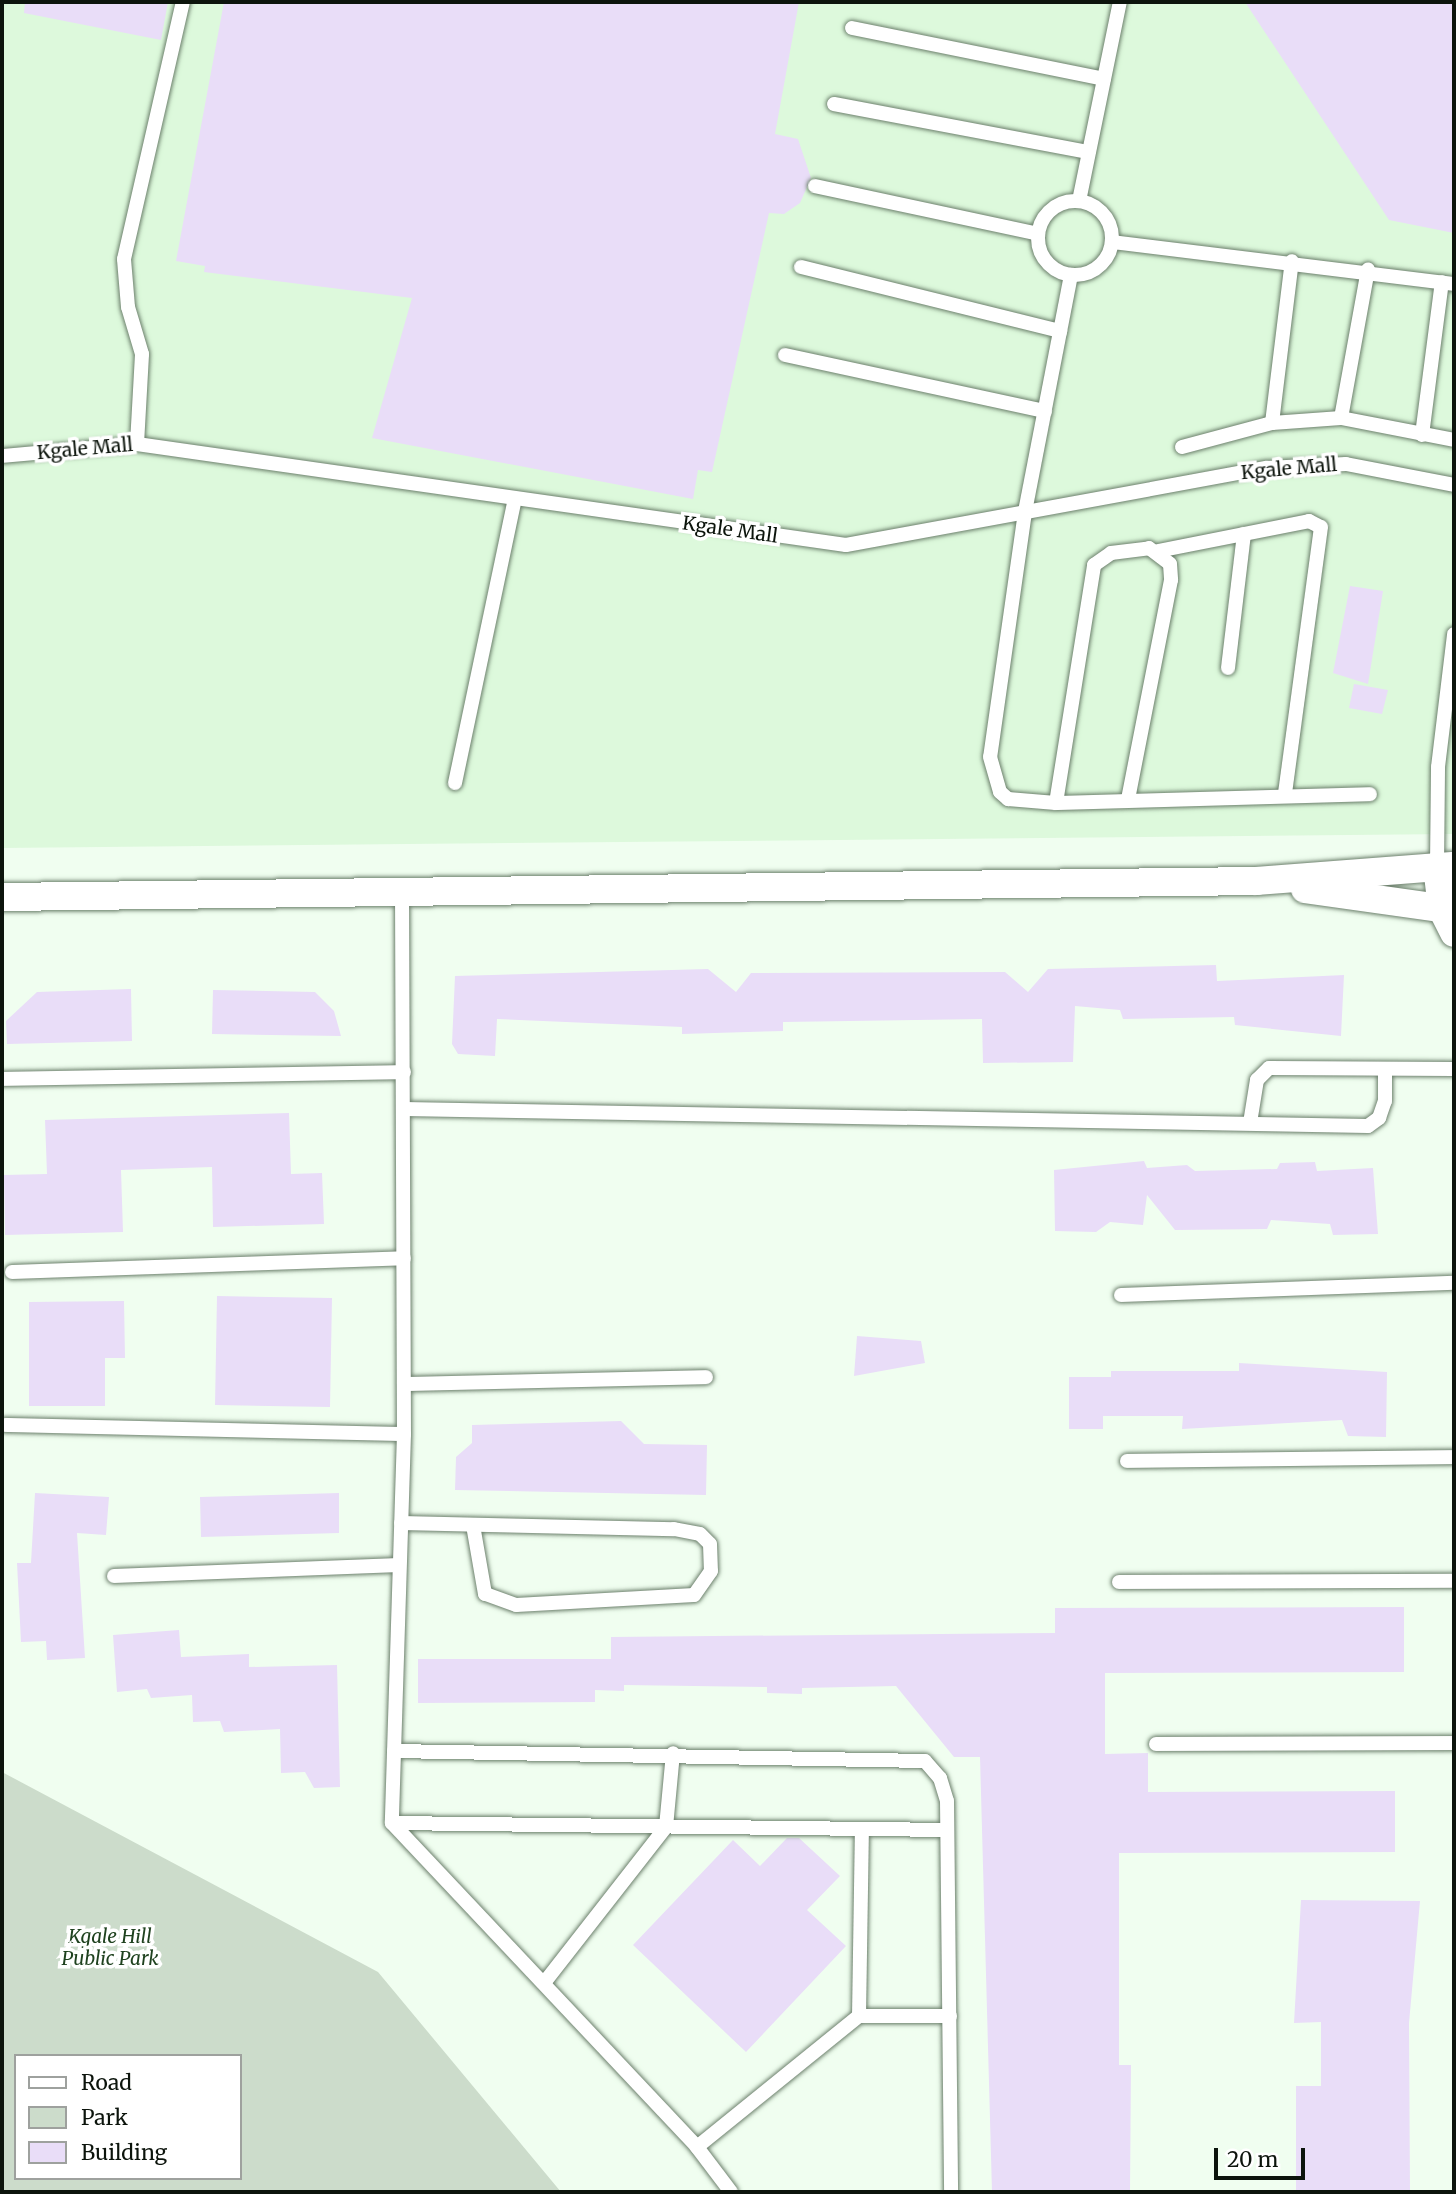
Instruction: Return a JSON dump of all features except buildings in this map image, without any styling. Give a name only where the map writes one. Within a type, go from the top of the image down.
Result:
[{"type":"street","points":[[2,897],[1257,881],[1446,866],[1450,917],[1257,881]]},
{"type":"lane","points":[[137,443],[142,354],[128,307],[124,259],[183,2]]},
{"type":"lane","points":[[1079,201],[1120,2]]},
{"type":"lane","points":[[852,28],[1104,79]]},
{"type":"lane","points":[[834,104],[1089,152]]},
{"type":"lane","points":[[815,186],[1038,234]]},
{"type":"lane","points":[[1079,201],[1105,215],[1112,242],[1099,267],[1071,275],[1046,261],[1038,234],[1052,209],[1079,201]]},
{"type":"lane","points":[[1112,242],[1368,269],[1448,283],[1422,435]]},
{"type":"lane","points":[[1272,423],[1292,261]]},
{"type":"lane","points":[[801,267],[1060,331]]},
{"type":"lane","points":[[1341,418],[1368,269]]},
{"type":"lane","points":[[1071,275],[1025,512],[990,757],[1008,799],[1056,803],[1285,793],[1370,794]]},
{"type":"lane","points":[[785,355],[1045,411]]},
{"type":"lane","points":[[1182,447],[1272,423],[1341,418],[1454,440]]},
{"type":"lane","name":"Kgale Mall","points":[[2,456],[137,443],[846,545],[1267,468],[1346,464],[1454,485]]},
{"type":"lane","points":[[455,783],[515,499]]},
{"type":"lane","points":[[1056,803],[1094,565],[1111,553],[1158,551],[1309,521],[1321,527],[1285,793]]},
{"type":"lane","points":[[1228,668],[1244,534]]},
{"type":"lane","points":[[1128,800],[1171,580],[1170,564],[1158,551]]},
{"type":"lane","points":[[1446,866],[1438,767],[1454,635]]},
{"type":"lane","points":[[402,890],[404,1434],[392,1823],[697,2147],[731,2192]]},
{"type":"lane","points":[[1250,1123],[1257,1080],[1269,1068],[1454,1069]]},
{"type":"lane","points":[[404,1109],[1368,1126],[1385,1101],[1385,1069]]},
{"type":"lane","points":[[4,1079],[404,1072]]},
{"type":"lane","points":[[12,1272],[404,1258]]},
{"type":"lane","points":[[1121,1295],[1454,1283]]},
{"type":"lane","points":[[404,1384],[706,1377]]},
{"type":"lane","points":[[5,1424],[404,1434]]},
{"type":"lane","points":[[1127,1461],[1454,1457]]},
{"type":"lane","points":[[401,1523],[674,1529],[700,1534],[710,1544],[711,1571],[694,1595],[516,1605],[485,1594],[473,1525]]},
{"type":"lane","points":[[114,1576],[400,1565]]},
{"type":"lane","points":[[1119,1582],[1454,1581]]},
{"type":"lane","points":[[1156,1744],[1454,1743]]},
{"type":"lane","points":[[394,1751],[673,1753],[925,1761],[940,1778],[947,1830],[951,2192]]},
{"type":"lane","points":[[544,1983],[666,1827],[673,1753]]},
{"type":"lane","points":[[392,1823],[947,1830]]},
{"type":"lane","points":[[859,2016],[862,1829]]},
{"type":"lane","points":[[697,2147],[859,2016],[950,2017]]},
{"type":"shaded area","points":[[2,2],[1454,2],[1454,834],[2,848]]},
{"type":"green space","name":"Kgale Hill Public Park","points":[[2,1772],[378,1972],[561,2192],[2,2192]]}]
